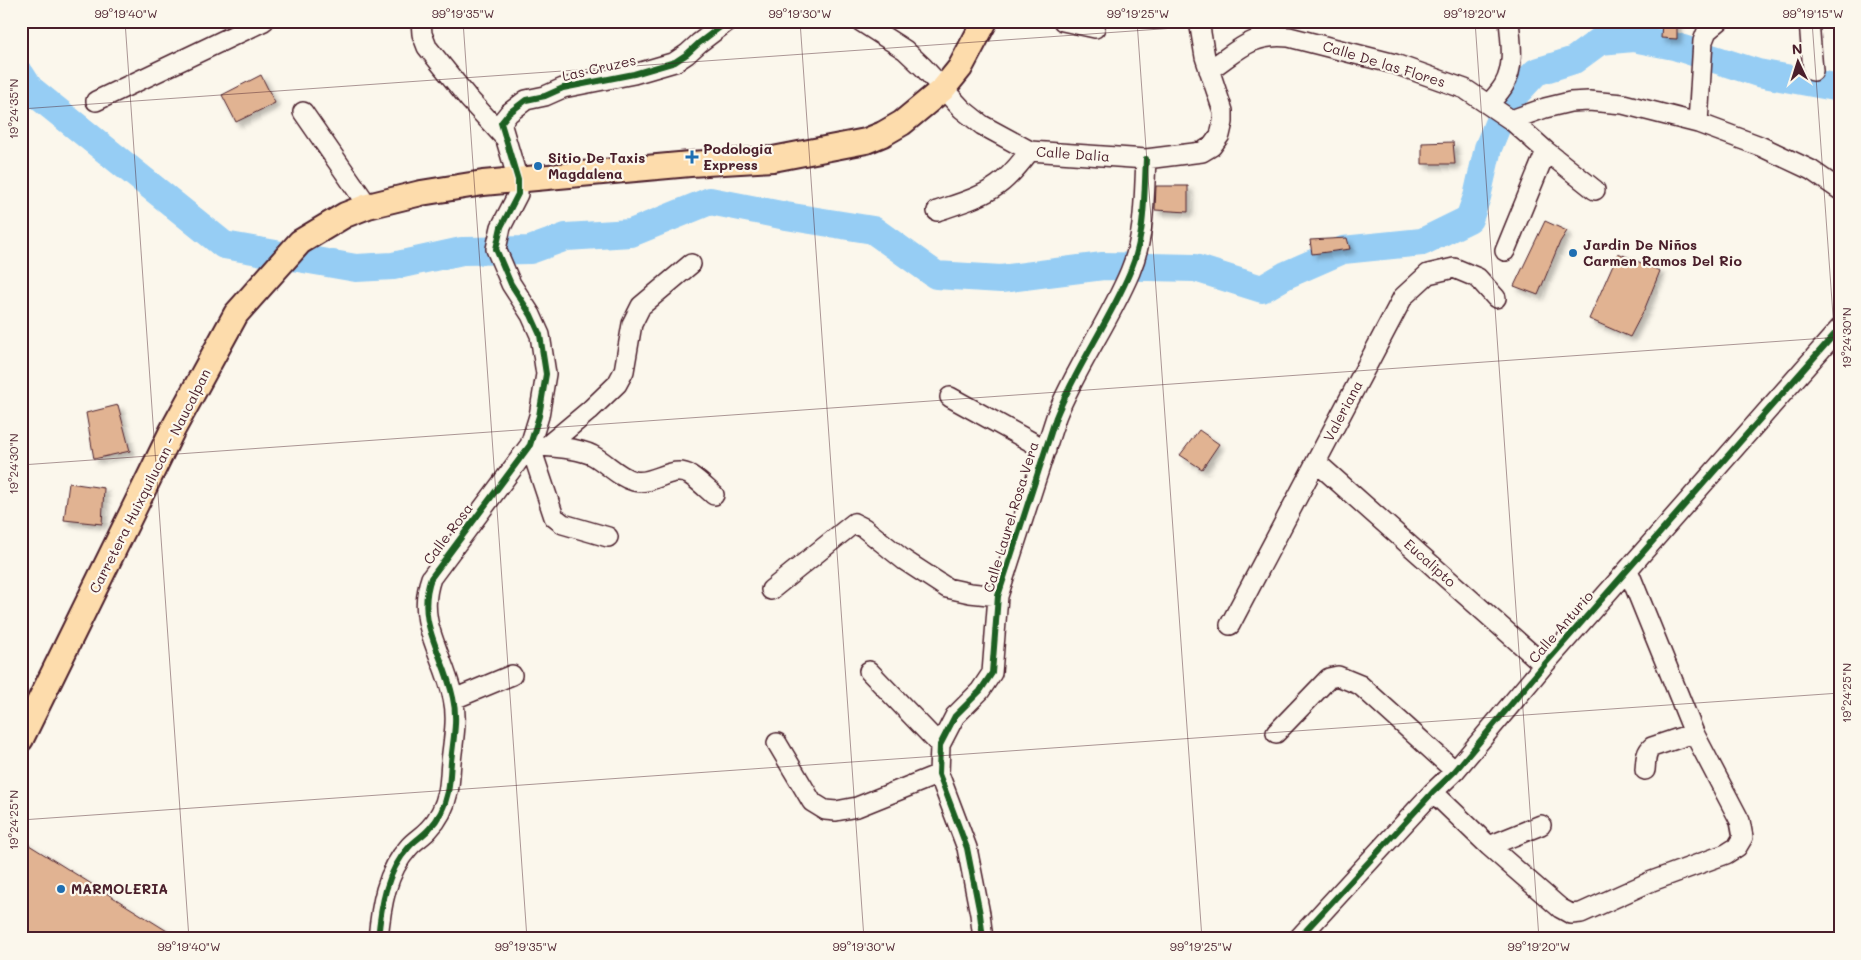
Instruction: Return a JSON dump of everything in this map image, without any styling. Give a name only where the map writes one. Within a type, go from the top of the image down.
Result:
[{"type":"main road","name":"Carretera Huixquilucan - Naucalpan","points":[[21,739],[172,431],[236,314],[300,242],[345,215],[368,206],[428,191],[483,183],[690,164],[773,159],[866,141],[902,123],[943,89],[960,68],[985,21]]},
{"type":"street","points":[[96,101],[264,21]]},
{"type":"street","points":[[421,21],[422,34],[428,47],[469,100],[504,137]]},
{"type":"street","name":"Las Cruzes","points":[[518,180],[501,123],[509,112],[526,100],[545,96],[563,88],[634,74],[675,62],[688,54],[728,21]]},
{"type":"street","name":"Calle Dalia","points":[[860,21],[905,50],[962,109],[982,125],[1030,151],[1146,159],[1202,152],[1212,146],[1220,135],[1223,122],[1223,112],[1209,70]]},
{"type":"street","points":[[1063,21],[1095,28]]},
{"type":"street","points":[[1199,21],[1209,70]]},
{"type":"street","points":[[1489,104],[1504,84],[1510,70],[1512,54],[1509,21]]},
{"type":"street","points":[[1698,123],[1703,41],[1707,31],[1718,21]]},
{"type":"street","points":[[1809,21],[1813,71]]},
{"type":"street","name":"Calle De las Flores","points":[[1209,70],[1247,44],[1272,35],[1290,37],[1395,64],[1465,90],[1489,104],[1510,119],[1595,190]]},
{"type":"street","points":[[1510,119],[1545,108],[1589,100],[1623,104],[1698,123],[1760,146],[1811,170],[1840,190]]},
{"type":"street","points":[[303,112],[368,206]]},
{"type":"street","points":[[937,211],[981,195],[998,185],[1030,151]]},
{"type":"street","points":[[1505,250],[1546,151]]},
{"type":"street","name":"Calle Laurel Rosa Vera","points":[[983,939],[968,848],[939,774],[940,745],[954,716],[980,690],[992,672],[998,596],[1056,417],[1066,393],[1131,271],[1142,230],[1146,159]]},
{"type":"street","name":"Calle Rosa","points":[[378,939],[383,896],[390,878],[409,847],[430,829],[440,816],[448,792],[455,723],[454,699],[446,669],[427,624],[425,609],[426,591],[431,578],[538,446],[539,416],[546,374],[542,344],[531,315],[511,284],[500,258],[501,227],[518,194],[518,180]]},
{"type":"street","points":[[538,446],[590,410],[617,384],[624,371],[632,324],[641,306],[691,264]]},
{"type":"street","name":"Valeriana","points":[[1230,625],[1403,297],[1428,274],[1454,268],[1478,278],[1496,298]]},
{"type":"street","name":"Calle Anturio","points":[[1298,939],[1433,792],[1455,771],[1544,665],[1840,328]]},
{"type":"street","points":[[950,397],[1046,450]]},
{"type":"street","points":[[538,446],[590,454],[636,482],[646,482],[672,473],[682,472],[689,475],[714,495]]},
{"type":"street","points":[[538,446],[554,517],[563,524],[608,537]]},
{"type":"street","name":"Eucalipto","points":[[1316,462],[1544,665]]},
{"type":"street","points":[[771,590],[854,523],[864,528],[904,560],[947,588],[998,596]]},
{"type":"street","points":[[1433,792],[1489,846],[1560,908],[1571,914],[1581,913],[1652,881],[1726,854],[1738,847],[1743,837],[1740,821],[1694,733],[1628,570]]},
{"type":"street","points":[[869,671],[940,745]]},
{"type":"street","points":[[454,699],[512,675]]},
{"type":"street","points":[[1276,733],[1330,678],[1338,676],[1360,685],[1455,771]]},
{"type":"street","points":[[1645,770],[1648,751],[1694,733]]},
{"type":"street","points":[[777,743],[812,802],[825,810],[836,811],[857,807],[939,774]]},
{"type":"street","points":[[1489,846],[1541,825]]},
{"type":"building","points":[[1662,21],[1677,21],[1677,39],[1661,38]]},
{"type":"building","points":[[261,75],[275,103],[236,122],[222,95]]},
{"type":"building","points":[[1453,142],[1455,164],[1422,164],[1422,143]]},
{"type":"building","points":[[1156,186],[1188,186],[1188,212],[1155,210]]},
{"type":"building","points":[[1545,221],[1567,231],[1560,242],[1538,295],[1514,286]]},
{"type":"building","points":[[1347,238],[1350,249],[1312,254],[1310,240]]},
{"type":"building","points":[[1618,253],[1660,271],[1645,308],[1630,337],[1589,319]]},
{"type":"building","points":[[118,405],[130,451],[94,459],[86,413]]},
{"type":"building","points":[[1199,430],[1219,444],[1202,469],[1180,455]]},
{"type":"building","points":[[69,483],[104,488],[102,524],[64,520]]},
{"type":"building","name":"MARMOLERIA","points":[[21,840],[180,939],[21,939]]},
{"type":"waterway","points":[[21,75],[30,89],[224,245],[356,268],[393,266],[462,251],[530,250],[566,237],[631,233],[710,201],[873,230],[936,275],[1001,279],[1103,266],[1195,268],[1262,289],[1286,275],[1343,250],[1422,242],[1469,219],[1477,197],[1488,148],[1506,104],[1536,72],[1574,60],[1600,41],[1633,38],[1674,46],[1758,73],[1840,88]]},
{"type":"cycle path","points":[[378,939],[383,902],[395,867],[409,847],[439,817],[449,789],[455,714],[449,682],[433,638],[426,610],[431,578],[530,445],[539,416],[546,374],[540,335],[531,315],[511,284],[496,249],[501,227],[518,194],[518,180],[501,123],[509,113],[526,100],[545,96],[563,88],[634,74],[675,62],[728,21]]},
{"type":"cycle path","points":[[983,939],[967,848],[939,774],[940,745],[955,716],[980,691],[992,673],[998,596],[1056,417],[1073,380],[1122,291],[1135,259],[1143,217],[1146,159]]},
{"type":"cycle path","points":[[1298,939],[1433,792],[1455,771],[1544,665],[1840,328]]},
{"type":"place","name":"Podologia Express","points":[[692,157]]},
{"type":"place","name":"Sitio De Taxis Magdalena","points":[[538,166]]},
{"type":"place","name":"Jardin De Niños Carmen Ramos Del Rio","points":[[1573,253]]},
{"type":"place","name":"MARMOLERIA","points":[[61,889]]}]
